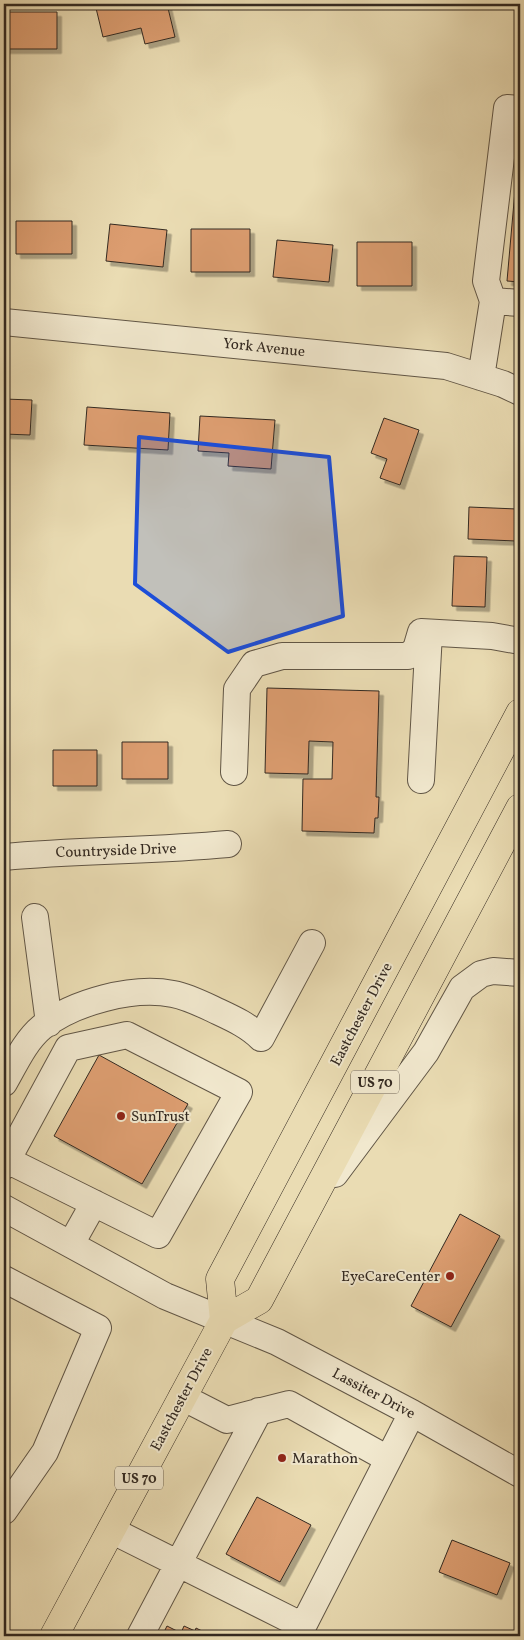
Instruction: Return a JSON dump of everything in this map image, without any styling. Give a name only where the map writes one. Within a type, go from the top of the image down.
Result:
[{"type":"main road","name":"Eastchester Drive","points":[[54,1636],[224,1320],[220,1279],[520,713]]},
{"type":"main road","name":"US 70","points":[[224,1320],[260,1300],[520,808]]},
{"type":"street","points":[[482,376],[493,301],[486,281],[507,108],[520,109]]},
{"type":"street","points":[[493,301],[520,303]]},
{"type":"street","name":"York Avenue","points":[[4,322],[446,366],[482,376],[520,392]]},
{"type":"street","points":[[234,772],[237,689],[254,664],[282,656],[408,656],[416,649],[421,632],[492,636],[520,641]]},
{"type":"street","points":[[421,780],[429,633]]},
{"type":"street","name":"Countryside Drive","points":[[4,857],[51,852],[186,848],[228,844]]},
{"type":"street","points":[[36,917],[49,1023]]},
{"type":"street","points":[[4,1083],[28,1042],[49,1023],[83,1005],[135,992],[156,992],[192,999],[240,1022],[261,1038],[312,943]]},
{"type":"street","points":[[303,1218],[426,1052],[462,988],[481,974],[505,970],[520,973]]},
{"type":"street","points":[[127,1035],[238,1092],[158,1235],[94,1203],[5,1163],[68,1048],[127,1035]]},
{"type":"street","points":[[71,1244],[94,1203]]},
{"type":"street","name":"Lassiter Drive","points":[[5,1211],[71,1244],[165,1296],[277,1342],[412,1413],[520,1474]]},
{"type":"street","points":[[4,1279],[98,1328],[45,1452],[4,1511]]},
{"type":"street","points":[[182,1397],[227,1420],[289,1404],[388,1459]]},
{"type":"street","points":[[140,1636],[259,1411]]},
{"type":"street","points":[[111,1530],[303,1626],[412,1413]]},
{"type":"highlighted area","points":[[139,437],[329,457],[343,616],[228,652],[135,584]]},
{"type":"building","points":[[95,4],[167,4],[175,37],[145,44],[141,28],[103,37]]},
{"type":"building","points":[[4,12],[57,12],[57,49],[4,49]]},
{"type":"building","points":[[520,134],[520,282],[507,281]]},
{"type":"building","points":[[16,221],[72,221],[72,254],[16,254]]},
{"type":"building","points":[[110,224],[167,230],[163,267],[106,261]]},
{"type":"building","points":[[191,229],[250,229],[250,272],[191,272]]},
{"type":"building","points":[[277,240],[333,245],[329,282],[273,277]]},
{"type":"building","points":[[357,242],[412,242],[412,286],[357,286]]},
{"type":"building","points":[[4,399],[32,400],[30,435],[4,434]]},
{"type":"building","points":[[87,407],[170,413],[168,450],[84,445]]},
{"type":"building","points":[[200,416],[275,420],[271,469],[228,466],[229,453],[198,451]]},
{"type":"building","points":[[384,418],[419,430],[400,485],[380,478],[387,459],[371,453]]},
{"type":"building","points":[[469,507],[517,509],[516,541],[468,539]]},
{"type":"building","points":[[454,556],[487,557],[485,607],[452,606]]},
{"type":"building","points":[[267,688],[379,691],[376,797],[379,797],[378,818],[375,818],[374,833],[302,831],[303,779],[332,779],[333,742],[309,741],[308,774],[265,773]]},
{"type":"building","points":[[122,742],[168,742],[168,779],[122,779]]},
{"type":"building","points":[[53,750],[97,750],[97,786],[53,786]]},
{"type":"building","points":[[99,1055],[188,1104],[142,1184],[54,1136]]},
{"type":"building","points":[[460,1214],[500,1236],[451,1327],[411,1306]]},
{"type":"building","points":[[257,1497],[311,1525],[280,1582],[226,1554]]},
{"type":"building","points":[[452,1540],[510,1563],[497,1595],[439,1572]]},
{"type":"building","points":[[167,1626],[181,1633],[184,1626],[195,1631],[196,1628],[212,1636],[162,1636]]},
{"type":"place","name":"SunTrust","points":[[121,1116]]},
{"type":"place","name":"EyeCareCenter","points":[[450,1276]]},
{"type":"place","name":"Marathon","points":[[282,1458]]}]
